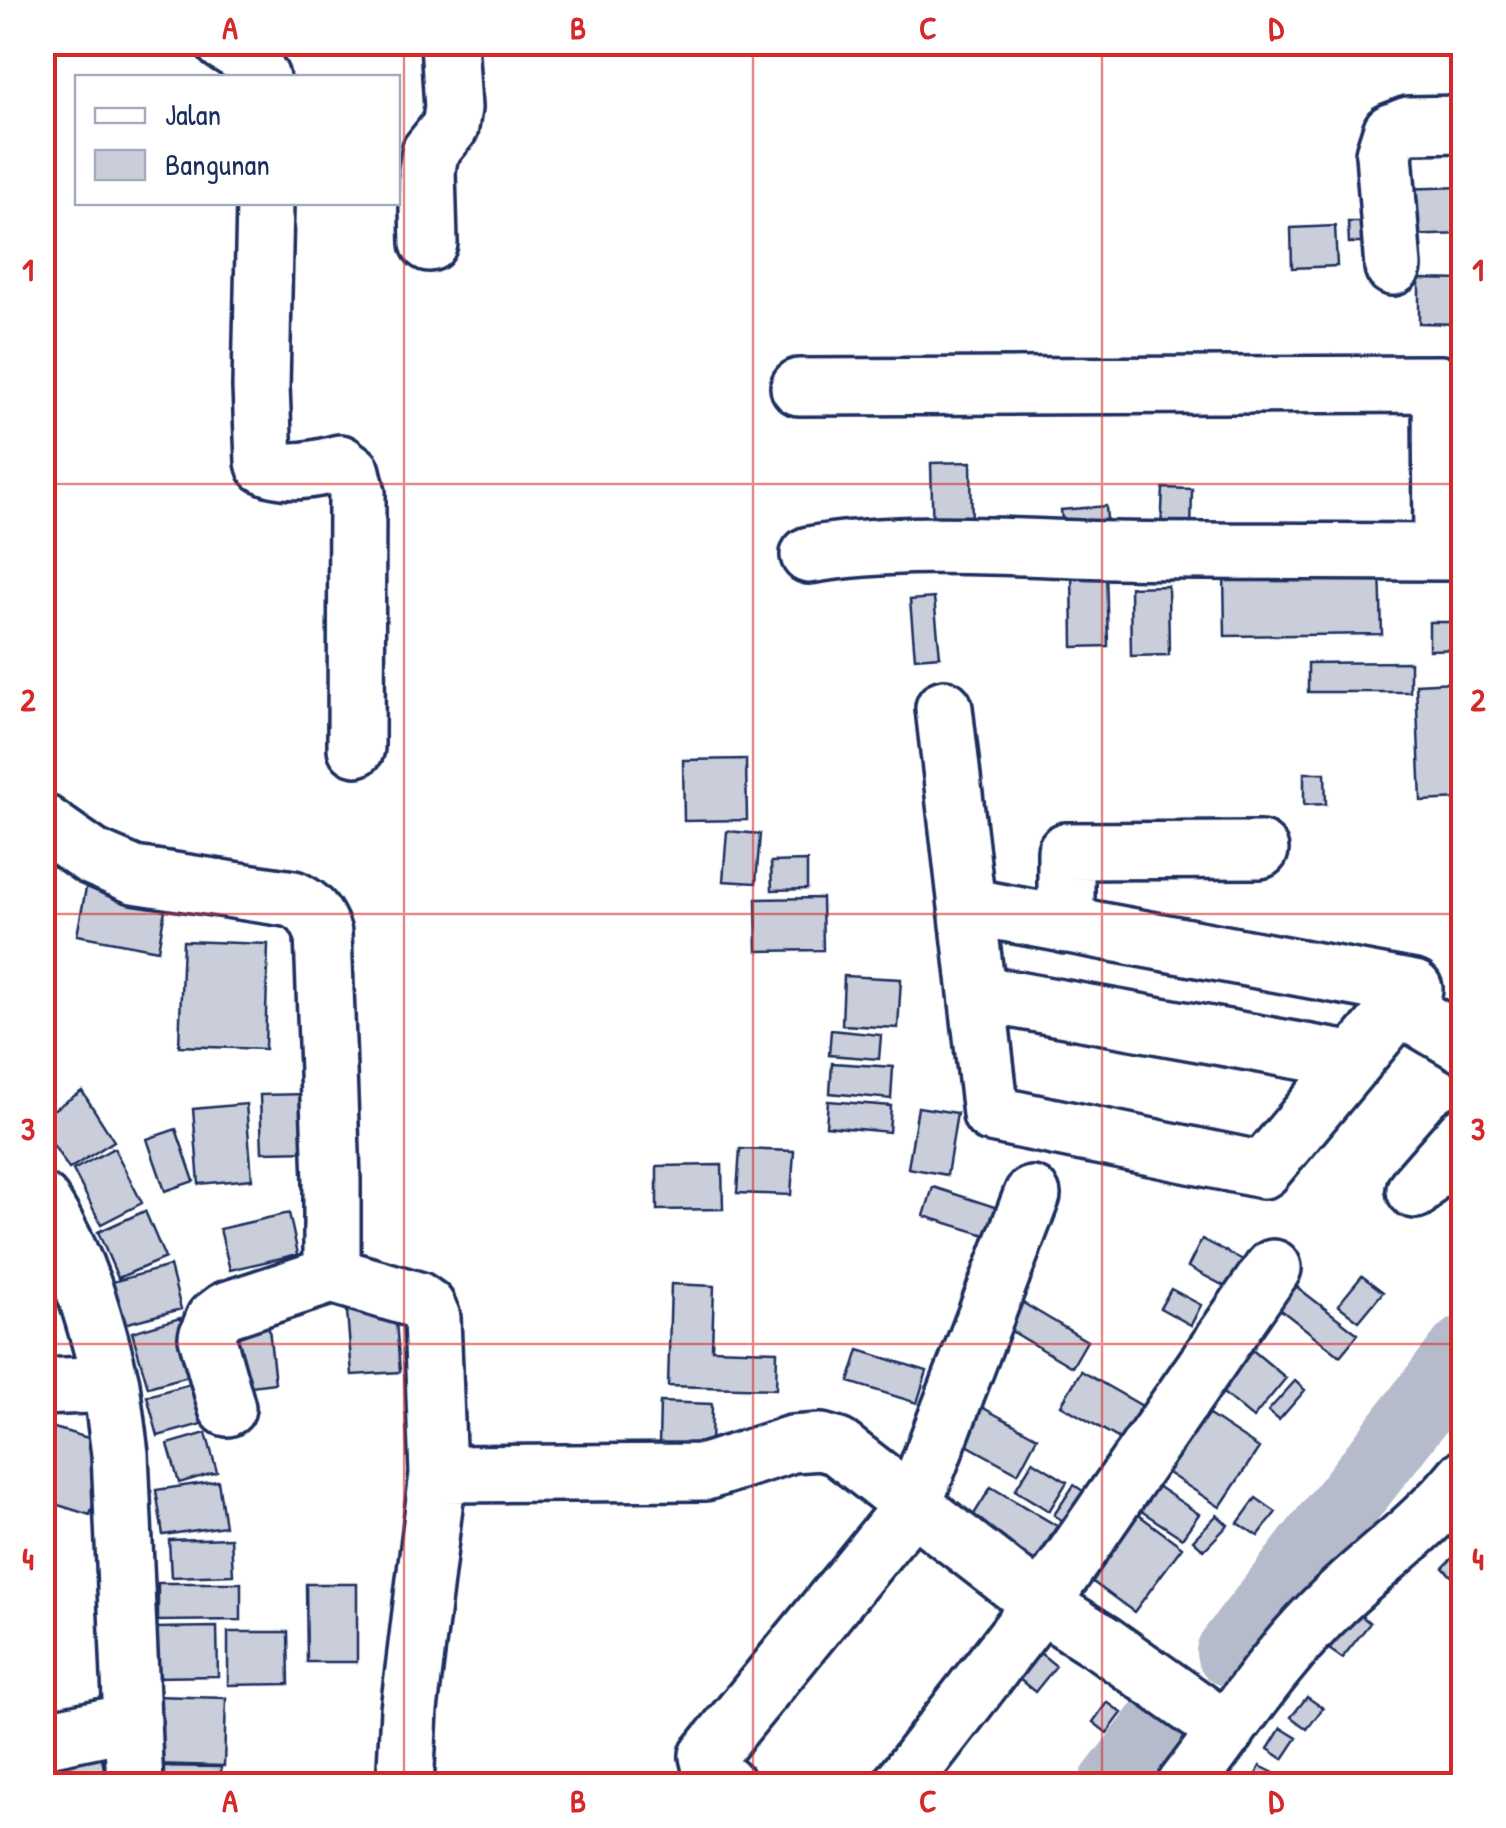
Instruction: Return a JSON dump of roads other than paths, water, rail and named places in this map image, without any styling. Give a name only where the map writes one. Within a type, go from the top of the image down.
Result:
[{"type":"street","points":[[223,42],[249,58],[259,75]]},
{"type":"street","points":[[429,244],[430,152],[450,127],[453,108],[449,42]]},
{"type":"street","points":[[1393,268],[1384,154],[1391,132],[1409,126],[1464,124]]},
{"type":"street","points":[[265,205],[260,387],[264,461],[274,470],[340,463],[352,472],[357,494],[356,748]]},
{"type":"street","points":[[799,387],[1441,384],[1453,552],[878,546],[809,555]]},
{"type":"street","points":[[944,708],[977,993],[992,1114],[1263,1170],[1414,989],[967,906]]},
{"type":"street","points":[[42,822],[92,857],[134,876],[293,899],[312,911],[323,933],[332,1275]]},
{"type":"street","points":[[1066,924],[1066,852],[1260,850]]},
{"type":"street","points":[[977,993],[1355,1061]]},
{"type":"street","points":[[1400,1007],[1464,1045]]},
{"type":"street","points":[[1415,1190],[1464,1134]]},
{"type":"street","points":[[728,1786],[712,1772],[708,1756],[914,1503],[1032,1194]]},
{"type":"street","points":[[42,1202],[78,1265],[111,1384],[120,1454],[136,1786]]},
{"type":"street","points":[[900,1786],[1041,1604],[1273,1268]]},
{"type":"street","points":[[226,1408],[206,1337],[214,1319],[226,1310],[332,1275],[416,1300],[432,1318],[438,1474],[410,1710],[405,1786]]},
{"type":"street","points":[[42,1386],[111,1384]]},
{"type":"street","points":[[438,1474],[705,1472],[779,1446],[821,1442],[838,1447],[1041,1604],[1223,1729]]},
{"type":"street","points":[[1185,1786],[1223,1729],[1334,1601],[1456,1505]]},
{"type":"street","points":[[42,1740],[133,1720]]},
{"type":"waterway","points":[[1231,1652],[1464,1351]]},
{"type":"waterway","points":[[1113,1786],[1158,1728]]}]
